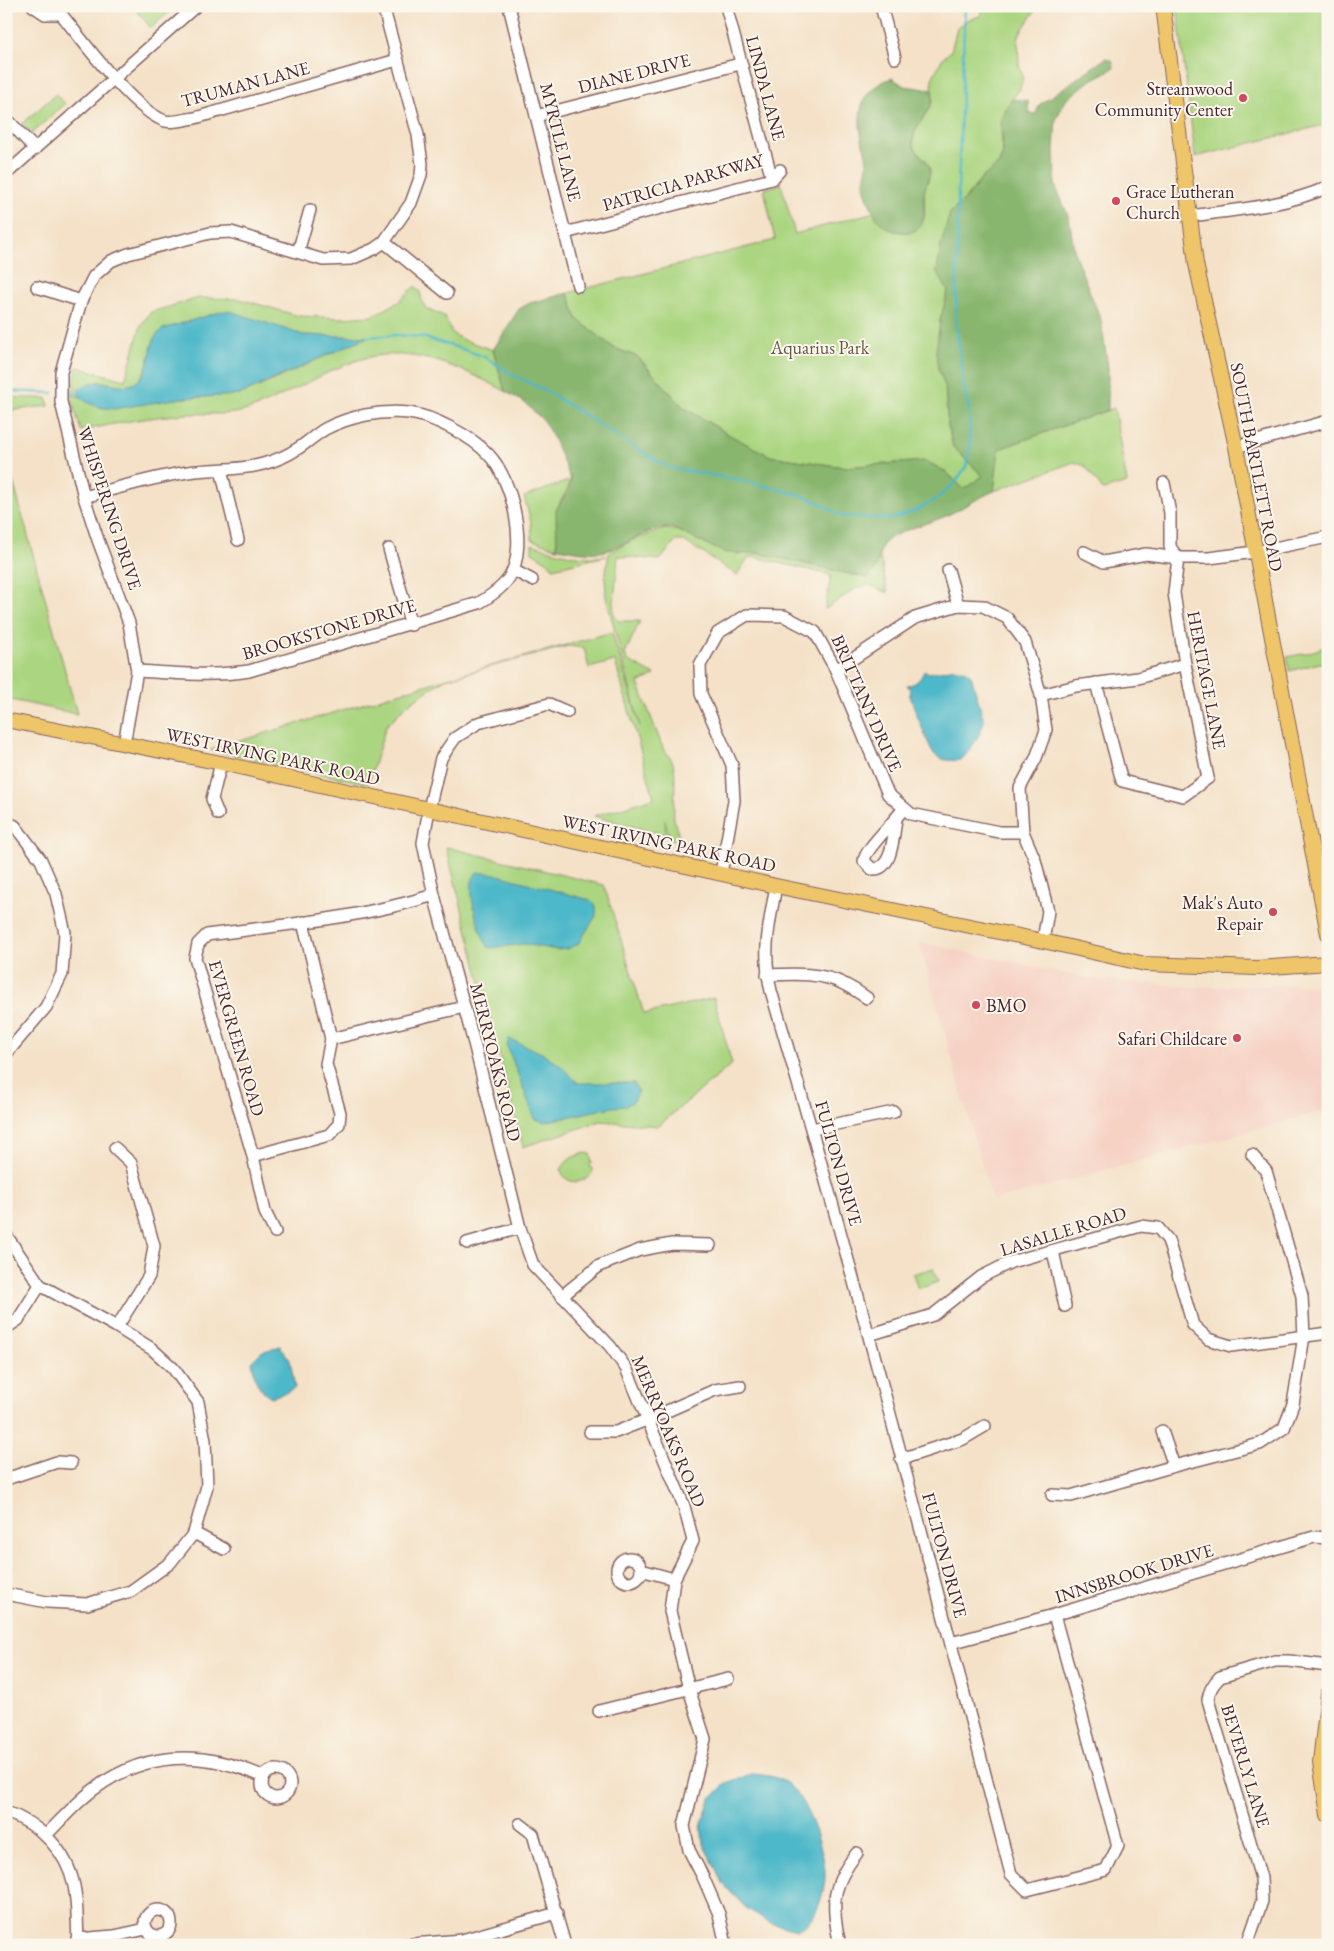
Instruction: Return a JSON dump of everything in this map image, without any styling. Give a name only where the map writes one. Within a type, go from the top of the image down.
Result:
[{"type":"main road","name":"SOUTH BARTLETT ROAD","points":[[1163,6],[1196,264],[1236,447],[1254,552],[1305,806],[1328,934]]},
{"type":"main road","name":"WEST IRVING PARK ROAD","points":[[6,720],[221,763],[776,886],[1145,964],[1257,968],[1328,964]]},
{"type":"main road","points":[[1328,1694],[1320,1762],[1328,1815]]},
{"type":"street","points":[[33,6],[45,14],[60,10]]},
{"type":"street","points":[[6,174],[196,6]]},
{"type":"street","name":"WHISPERING DRIVE","points":[[124,744],[137,671],[129,623],[84,497],[65,423],[60,386],[64,360],[81,301],[94,276],[111,261],[128,254],[210,233],[231,232],[323,260],[351,259],[374,249],[384,242],[411,203],[422,175],[421,151],[383,6]]},
{"type":"street","name":"MYRTLE LANE","points":[[509,6],[578,286]]},
{"type":"street","name":"LINDA LANE","points":[[726,6],[740,64],[776,175]]},
{"type":"street","points":[[881,6],[895,58]]},
{"type":"street","name":"TRUMAN LANE","points":[[60,10],[61,14],[114,78],[145,111],[166,122],[195,118],[397,60]]},
{"type":"street","name":"DIANE DRIVE","points":[[536,116],[740,64]]},
{"type":"street","points":[[6,118],[35,149]]},
{"type":"street","name":"PATRICIA PARKWAY","points":[[566,233],[776,175]]},
{"type":"street","points":[[1190,216],[1255,208],[1313,194],[1328,187]]},
{"type":"street","points":[[298,252],[310,210]]},
{"type":"street","points":[[384,242],[447,293]]},
{"type":"street","points":[[37,287],[81,301]]},
{"type":"street","name":"BROOKSTONE DRIVE","points":[[84,497],[168,476],[201,470],[240,469],[263,464],[297,450],[324,430],[363,416],[378,413],[410,413],[445,425],[488,453],[499,469],[513,509],[518,538],[516,562],[510,577],[500,588],[479,603],[411,625],[249,671],[226,675],[137,671]]},
{"type":"street","points":[[1236,447],[1328,421]]},
{"type":"street","points":[[221,470],[238,540]]},
{"type":"street","points":[[1164,483],[1170,513],[1170,547],[1178,558]]},
{"type":"street","points":[[1084,552],[1104,562],[1146,554],[1178,558],[1209,558],[1254,552],[1328,537]]},
{"type":"street","points":[[389,549],[411,625]]},
{"type":"street","name":"HERITAGE LANE","points":[[1096,683],[1122,781],[1183,796],[1208,778],[1185,664],[1174,593],[1178,558]]},
{"type":"street","points":[[512,570],[532,580]]},
{"type":"street","points":[[948,570],[958,605]]},
{"type":"street","points":[[836,670],[915,618],[958,605],[983,606],[1007,618],[1026,642],[1041,695],[1046,730],[1036,758],[1020,788],[1023,832],[1035,860],[1048,911],[1043,941]]},
{"type":"street","name":"BRITTANY DRIVE","points":[[721,873],[734,800],[732,765],[701,694],[700,665],[708,648],[723,629],[747,615],[784,616],[815,632],[836,670],[888,794],[911,814],[999,832],[1023,832]]},
{"type":"street","points":[[1041,695],[1076,686],[1138,678],[1185,664]]},
{"type":"street","name":"MERRYOAKS ROAD","points":[[566,712],[549,704],[478,723],[455,738],[442,758],[429,809],[423,843],[434,895],[520,1228],[533,1265],[610,1346],[626,1368],[684,1506],[693,1541],[674,1579],[670,1611],[689,1689],[705,1739],[684,1826],[689,1850],[719,1914],[726,1945]]},
{"type":"street","points":[[218,814],[212,799],[221,763]]},
{"type":"street","points":[[896,820],[904,808]]},
{"type":"street","points":[[6,822],[15,826],[41,860],[56,894],[65,933],[62,974],[46,1007],[6,1054]]},
{"type":"street","name":"FULTON DRIVE","points":[[776,886],[765,950],[767,975],[869,1335],[1011,1874],[1027,1890],[1106,1870],[1118,1846],[1054,1615]]},
{"type":"street","name":"EVERGREEN ROAD","points":[[275,1232],[265,1212],[252,1156],[195,958],[198,944],[207,935],[401,906],[434,895]]},
{"type":"street","points":[[252,1156],[330,1135],[339,1124],[340,1113],[326,1064],[332,1039],[303,922]]},
{"type":"street","points":[[767,975],[790,974],[833,980],[843,983],[867,998]]},
{"type":"street","points":[[332,1039],[464,1008]]},
{"type":"street","points":[[812,1129],[894,1112]]},
{"type":"street","points":[[114,1148],[131,1163],[154,1246],[148,1276],[117,1327]]},
{"type":"street","points":[[1052,1495],[1071,1496],[1174,1466],[1260,1444],[1284,1428],[1293,1404],[1304,1336],[1302,1296],[1266,1171],[1252,1155]]},
{"type":"street","name":"LASALLE ROAD","points":[[869,1335],[933,1315],[981,1277],[1011,1262],[1141,1226],[1158,1228],[1168,1240],[1193,1325],[1208,1339],[1231,1346],[1328,1333]]},
{"type":"street","points":[[467,1243],[520,1228]]},
{"type":"street","points":[[6,1234],[40,1285],[117,1327],[152,1350],[173,1368],[198,1402],[206,1441],[207,1486],[194,1533],[170,1563],[131,1590],[87,1604],[47,1602],[6,1594]]},
{"type":"street","points":[[562,1296],[599,1266],[640,1250],[672,1244],[710,1244]]},
{"type":"street","points":[[1053,1251],[1065,1306]]},
{"type":"street","points":[[6,1328],[18,1320],[40,1285]]},
{"type":"street","points":[[590,1432],[616,1432],[715,1390],[740,1386]]},
{"type":"street","points":[[901,1459],[963,1439],[985,1426]]},
{"type":"street","points":[[1162,1431],[1174,1466]]},
{"type":"street","points":[[6,1479],[57,1462],[71,1463]]},
{"type":"street","points":[[194,1533],[224,1549]]},
{"type":"street","name":"INNSBROOK DRIVE","points":[[951,1643],[1054,1615],[1314,1537],[1328,1538]]},
{"type":"street","points":[[641,1570],[674,1579]]},
{"type":"street","name":"BEVERLY LANE","points":[[1247,1945],[1262,1900],[1261,1878],[1208,1700],[1209,1692],[1220,1677],[1275,1661],[1328,1666]]},
{"type":"street","points":[[599,1711],[728,1679]]},
{"type":"street","points":[[46,1835],[81,1800],[101,1784],[126,1771],[151,1762],[185,1758],[211,1759],[242,1767],[264,1777]]},
{"type":"street","points":[[6,1812],[27,1821],[46,1835],[62,1857],[72,1876],[76,1898],[77,1942],[146,1929]]},
{"type":"street","points":[[520,1824],[533,1834],[565,1945]]},
{"type":"street","points":[[840,1945],[834,1919],[834,1900],[842,1874],[857,1853]]},
{"type":"street","points":[[400,1945],[462,1940],[557,1912]]},
{"type":"shaded area","points":[[919,942],[1091,979],[1193,987],[1328,985],[1328,1110],[992,1201]]},
{"type":"green space","points":[[133,6],[176,6],[151,28]]},
{"type":"green space","name":"Aquarius Park","points":[[985,6],[1040,6],[1020,33],[1018,40],[1019,65],[1023,77],[1020,89],[1006,107],[1001,130],[1003,153],[999,164],[982,178],[960,205],[937,272],[948,291],[940,321],[938,368],[945,386],[948,426],[953,447],[983,476],[964,489],[946,472],[926,461],[843,467],[770,456],[733,437],[683,407],[638,357],[614,348],[577,319],[568,293],[775,240],[764,189],[781,184],[795,234],[874,212],[882,224],[902,232],[912,231],[921,225],[925,216],[924,193],[930,171],[926,160],[918,153],[913,143],[915,131],[933,101],[932,79],[942,59],[951,51],[957,28],[967,20],[980,16]]},
{"type":"green space","points":[[1177,6],[1328,6],[1328,124],[1195,157]]},
{"type":"green space","points":[[1106,58],[1112,60],[1114,68],[1088,82],[1066,100],[1056,119],[1054,150],[1055,185],[1069,218],[1075,255],[1101,320],[1108,368],[1108,410],[999,449],[994,491],[946,516],[891,537],[882,547],[877,566],[868,578],[758,553],[738,554],[723,552],[672,528],[655,530],[603,552],[583,552],[557,548],[556,510],[568,491],[571,480],[553,437],[543,420],[525,403],[505,391],[493,350],[519,309],[530,303],[568,293],[577,319],[614,348],[638,357],[683,407],[733,437],[770,456],[843,467],[926,461],[946,472],[964,489],[983,476],[953,447],[948,426],[945,386],[938,368],[936,352],[940,321],[948,291],[937,272],[941,245],[950,213],[968,196],[982,178],[999,164],[1003,153],[1001,118],[1013,99],[1028,101],[1029,113],[1036,114],[1039,105]]},
{"type":"green space","points":[[892,78],[904,86],[932,90],[932,99],[928,111],[913,136],[914,146],[927,163],[930,171],[924,193],[922,223],[914,231],[906,232],[892,230],[878,220],[868,199],[864,183],[867,163],[860,124],[862,107],[865,99],[875,87]]},
{"type":"green space","points":[[56,94],[65,104],[31,134],[22,124]]},
{"type":"green space","points":[[415,286],[420,291],[426,309],[444,316],[453,334],[493,350],[505,391],[447,364],[415,357],[383,355],[373,356],[343,366],[271,401],[244,411],[229,414],[186,414],[159,417],[81,431],[72,395],[79,396],[89,403],[103,408],[182,398],[239,395],[365,337],[303,335],[279,328],[153,344],[141,378],[136,382],[123,386],[99,382],[73,391],[77,367],[125,380],[141,325],[151,312],[199,298],[240,299],[299,316],[341,318],[372,316],[397,303]]},
{"type":"green space","points":[[6,396],[47,398],[49,406],[6,411]]},
{"type":"green space","points":[[1114,408],[1127,483],[1103,490],[1085,466],[1074,462],[994,491],[998,449]]},
{"type":"green space","points":[[6,456],[77,714],[6,699]]},
{"type":"green space","points":[[571,480],[558,510],[556,521],[557,548],[532,540],[531,522],[524,497]]},
{"type":"green space","points":[[665,529],[679,531],[738,554],[758,553],[867,578],[879,553],[888,593],[869,585],[857,588],[825,609],[831,575],[754,557],[748,558],[737,575],[684,541],[676,541],[660,560],[618,556],[613,613],[618,621],[640,621],[625,653],[627,660],[655,675],[638,683],[664,751],[670,756],[675,772],[674,819],[679,838],[670,841],[665,820],[666,835],[594,816],[654,798],[615,661],[589,668],[584,648],[568,646],[445,679],[612,632],[640,726],[606,597],[605,577],[609,553],[635,539]]},
{"type":"green space","points":[[532,544],[578,556],[606,556],[553,568],[548,562],[532,552]]},
{"type":"green space","points":[[1328,646],[1328,661],[1289,671],[1287,657]]},
{"type":"green space","points":[[445,679],[407,705],[386,726],[368,784],[210,750]]},
{"type":"green space","points":[[446,847],[604,885],[644,1014],[714,998],[732,1064],[658,1126],[601,1121],[523,1147]]},
{"type":"green space","points":[[586,1153],[590,1154],[592,1163],[590,1165],[593,1171],[590,1176],[576,1182],[567,1179],[561,1170],[563,1166],[571,1158]]},
{"type":"green space","points":[[933,1268],[938,1282],[918,1289],[913,1274]]},
{"type":"water","points":[[223,311],[233,312],[303,335],[367,337],[239,395],[182,398],[114,409],[95,406],[79,396],[79,390],[93,383],[128,385],[135,383],[144,374],[155,337],[163,329]]},
{"type":"water","points":[[955,668],[967,671],[971,675],[984,721],[972,747],[961,760],[944,759],[935,755],[932,751],[907,685],[913,684],[918,680],[924,670],[929,673]]},
{"type":"water","points":[[477,872],[494,874],[590,900],[596,906],[596,916],[578,944],[567,949],[557,950],[525,944],[489,948],[482,934],[473,904],[472,885],[473,878]]},
{"type":"water","points":[[509,1039],[544,1054],[561,1066],[578,1083],[634,1083],[638,1090],[634,1101],[625,1106],[544,1122],[535,1119],[507,1046]]},
{"type":"water","points":[[280,1346],[290,1360],[295,1388],[271,1397],[259,1386],[252,1361],[261,1352]]},
{"type":"water","points":[[751,1774],[777,1778],[791,1787],[804,1805],[820,1844],[825,1869],[822,1896],[812,1918],[806,1925],[796,1930],[771,1923],[746,1908],[724,1885],[703,1844],[701,1823],[711,1798],[726,1783]]},
{"type":"waterway","points":[[367,337],[395,335],[422,337],[485,357],[513,375],[548,392],[671,468],[745,481],[801,495],[818,502],[842,516],[891,519],[913,512],[935,500],[954,484],[966,467],[970,448],[969,410],[963,381],[956,323],[958,193],[965,6]]},
{"type":"waterway","points":[[6,391],[53,393]]},
{"type":"waterway","points":[[68,393],[79,393]]},
{"type":"place","name":"Streamwood Community Center","points":[[1243,98]]},
{"type":"place","name":"Grace Lutheran Church","points":[[1116,201]]},
{"type":"place","name":"Mak's Auto Repair","points":[[1273,912]]},
{"type":"place","name":"BMO","points":[[976,1005]]},
{"type":"place","name":"Safari Childcare","points":[[1237,1038]]}]
